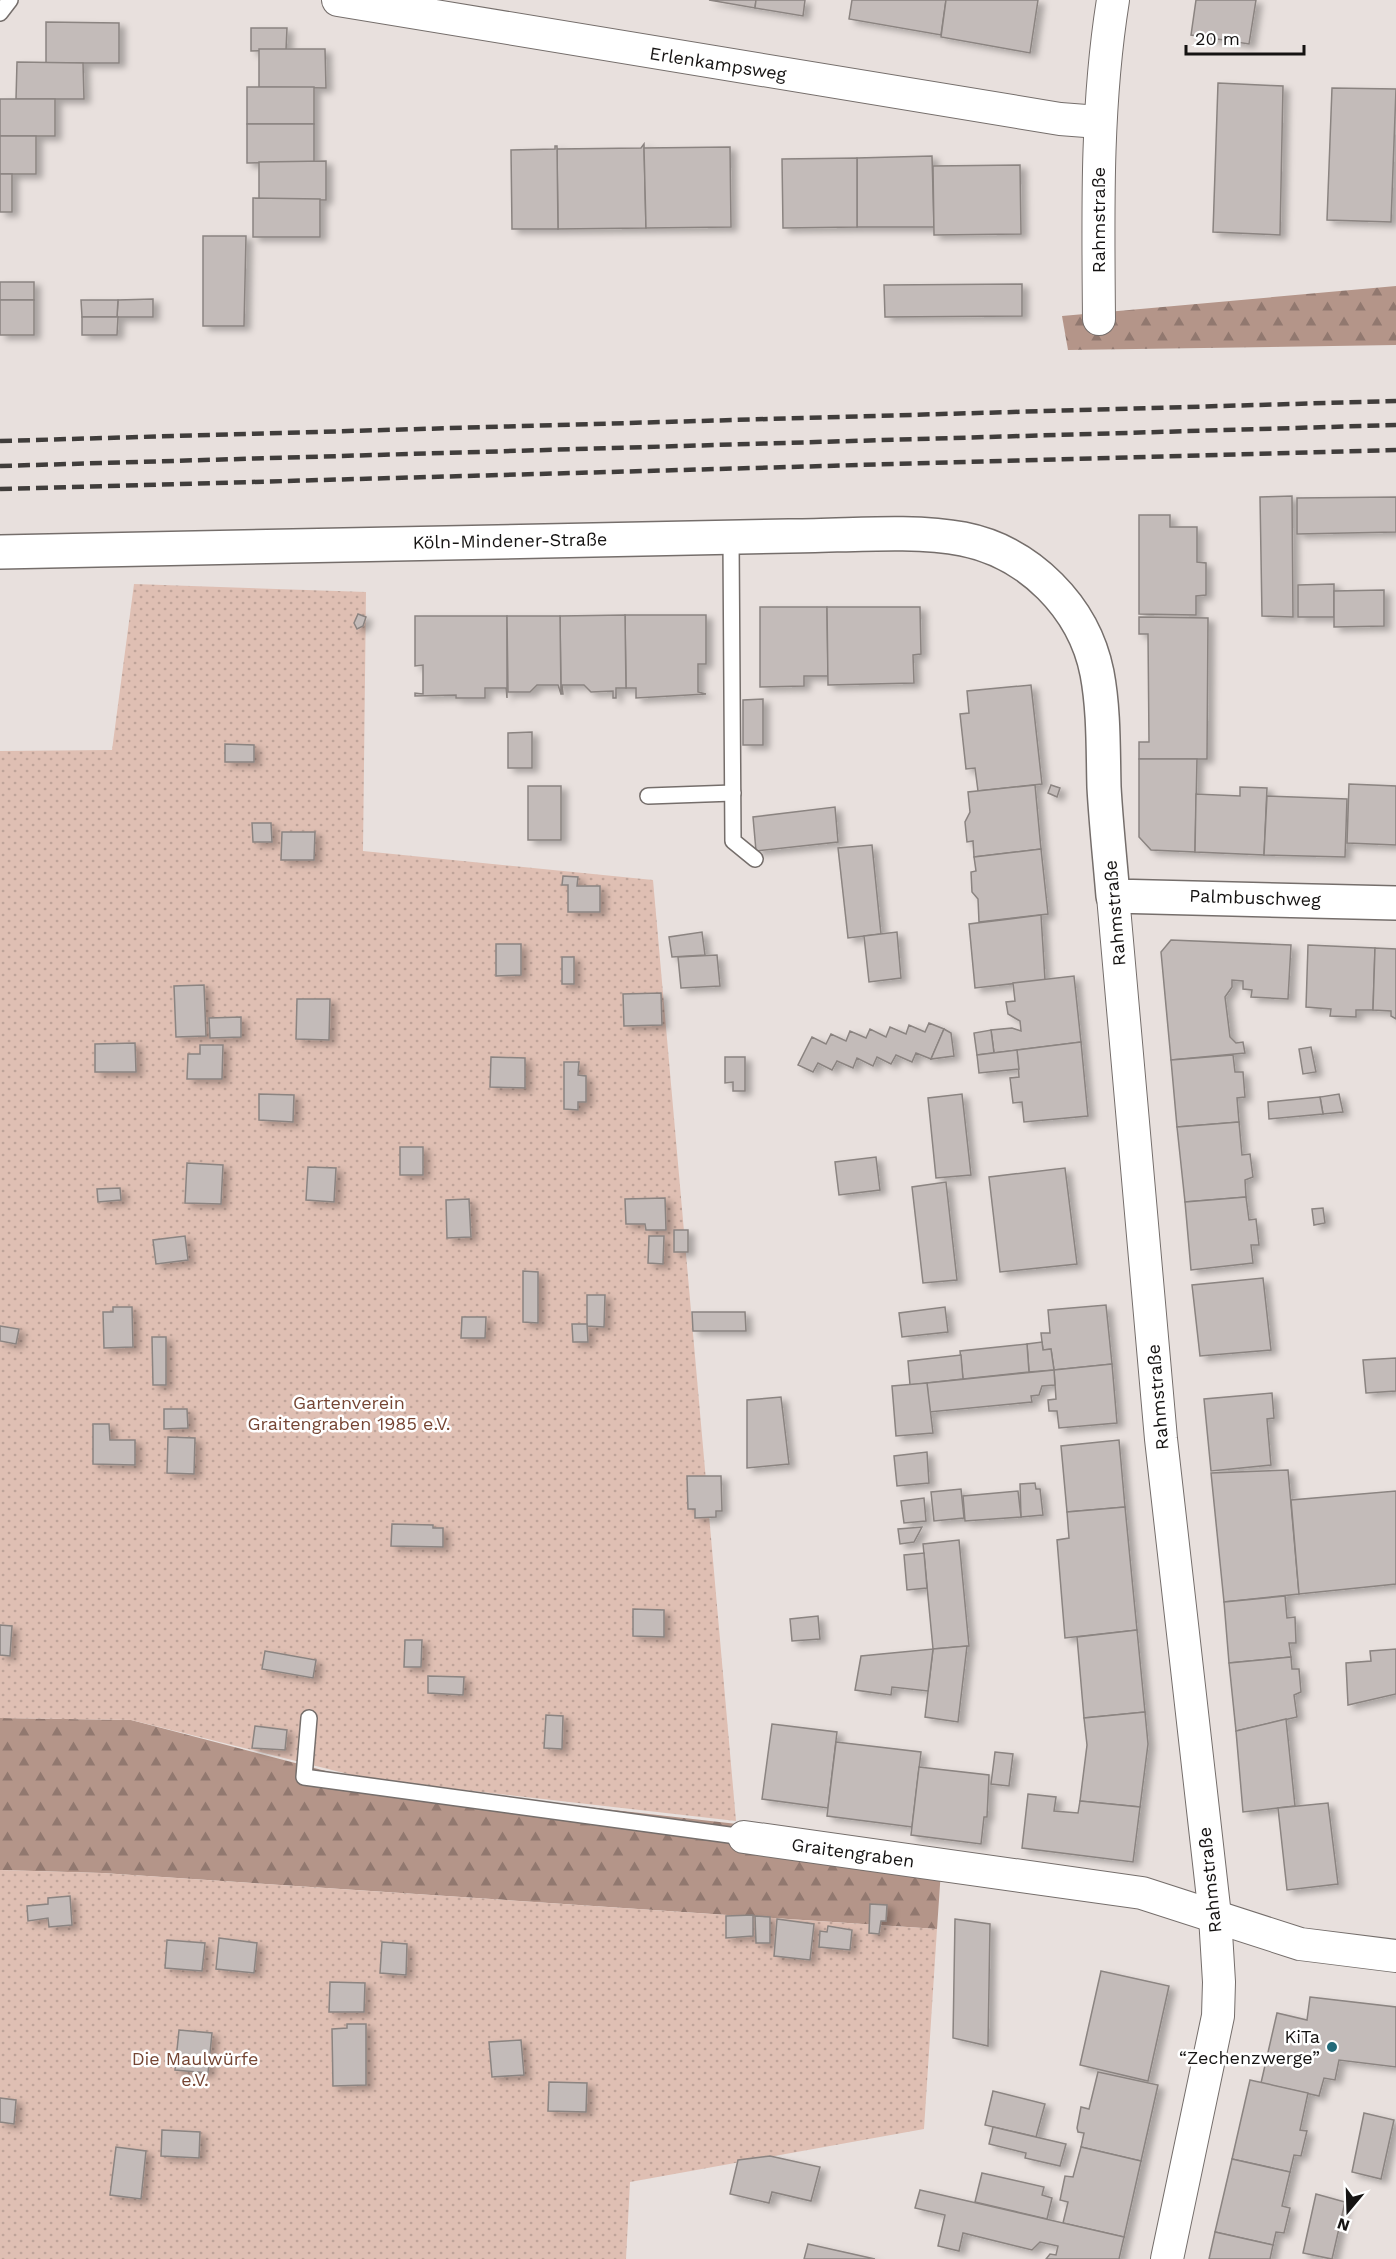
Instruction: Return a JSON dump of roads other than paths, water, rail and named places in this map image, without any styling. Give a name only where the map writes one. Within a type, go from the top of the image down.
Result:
[{"type":"street","name":"Erlenkampsweg","points":[[338,0],[371,3],[1060,119],[1100,122]]},
{"type":"street","name":"Rahmstraße","points":[[1100,318],[1100,122],[1104,55],[1113,0]]},
{"type":"street","name":"Köln-Mindener-Straße","points":[[0,552],[731,538],[948,537],[978,543],[1016,559]]},
{"type":"street","name":"Rahmstraße","points":[[1016,559],[1045,580],[1079,622],[1092,653],[1100,691],[1105,802],[1161,1439],[1215,1916],[1219,1982],[1218,2016],[1167,2259]]},
{"type":"street","name":"Palmbuschweg","points":[[1113,896],[1396,903]]},
{"type":"street","name":"Graitengraben","points":[[744,1837],[1143,1893],[1300,1944],[1396,1956]]},
{"type":"lane","points":[[0,13],[10,0]]},
{"type":"lane","points":[[731,538],[733,841],[755,859]]},
{"type":"lane","points":[[648,796],[733,793]]},
{"type":"lane","name":"Graitengraben","points":[[309,1718],[304,1777],[744,1837]]},
{"type":"railway","points":[[0,441],[1396,401]]},
{"type":"railway","points":[[0,466],[1396,425]]},
{"type":"railway","points":[[0,489],[1396,450]]},
{"type":"place","name":"KiTa “Zechenzwerge”","points":[[1332,2047]]},
{"type":"park label","name":"Gartenverein Graitengraben 1985 e.V.","points":[[349,1413]]},
{"type":"park label","name":"Die Maulwürfe e.V.","points":[[195,2069]]}]
